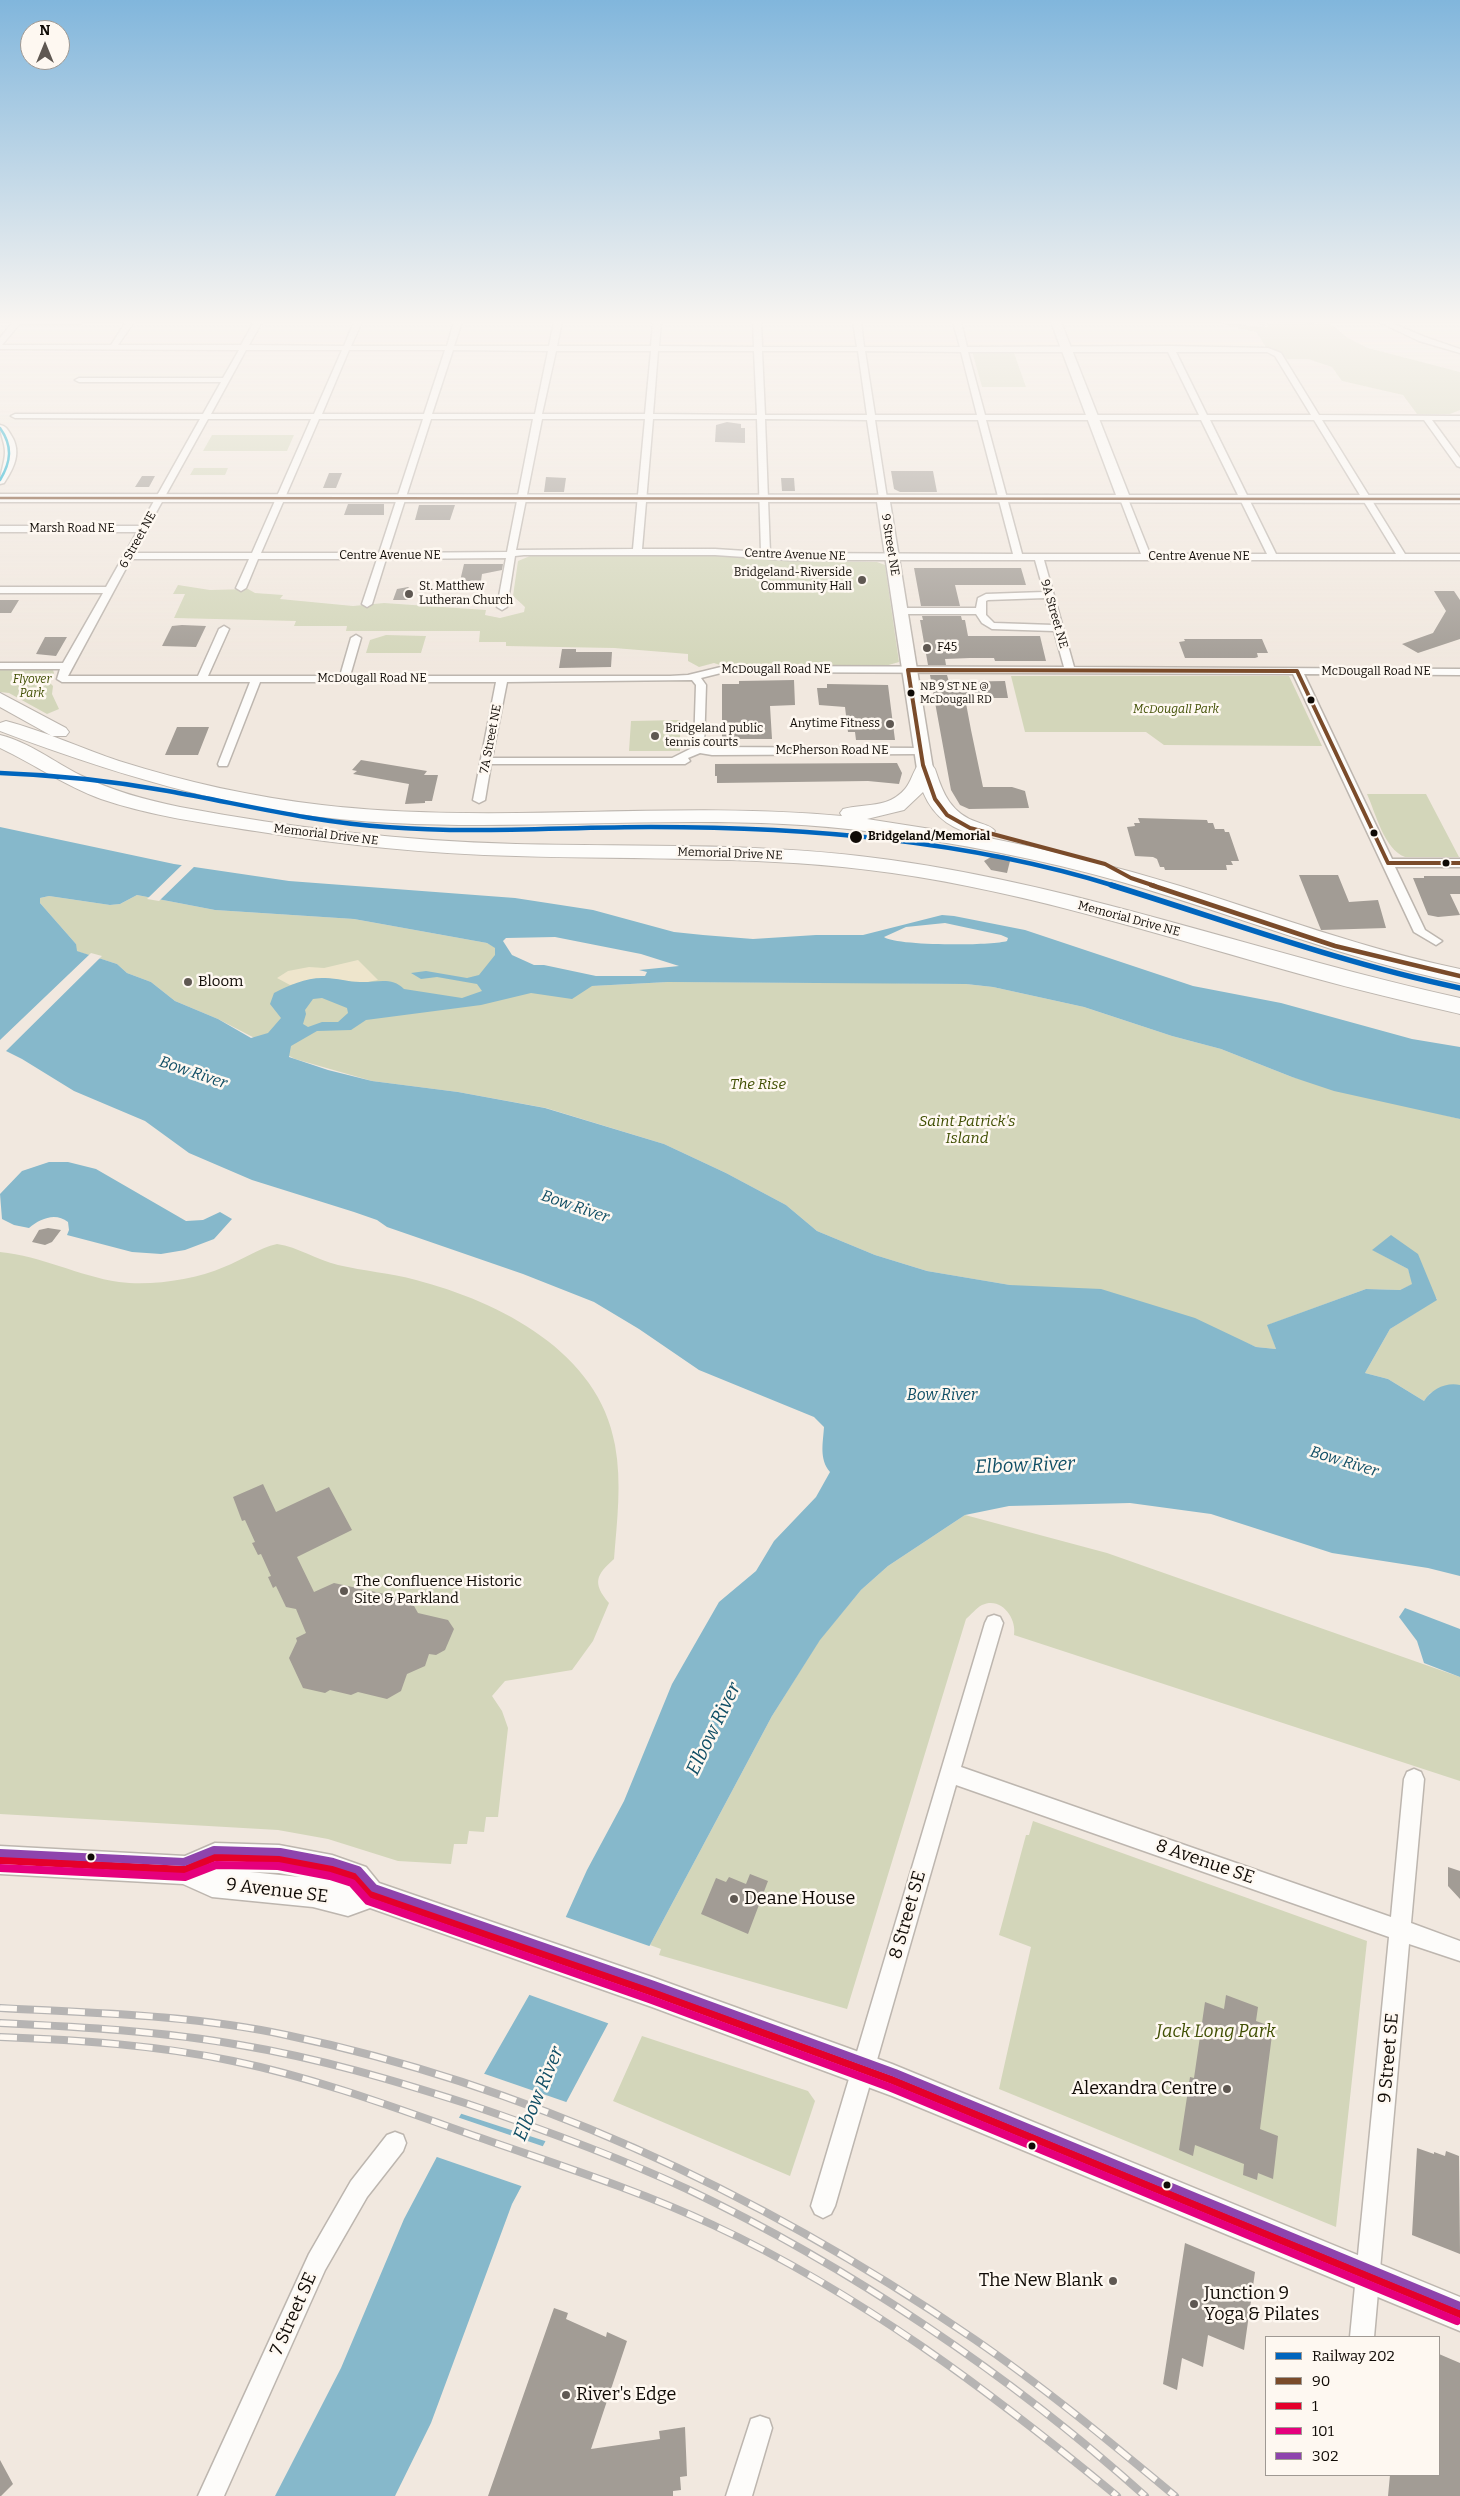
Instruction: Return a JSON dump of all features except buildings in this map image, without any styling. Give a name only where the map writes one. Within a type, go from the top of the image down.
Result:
[{"type":"highway","points":[[0,699],[95,751],[173,781]]},
{"type":"highway","name":"Memorial Drive NE","points":[[0,724],[112,765],[173,781],[284,805],[388,817],[518,819],[687,816],[765,817],[864,825],[922,833],[1030,853],[1131,878],[1324,942],[1400,963],[1460,976]]},
{"type":"highway","name":"Memorial Drive NE","points":[[0,741],[88,787],[133,802],[208,818],[276,829],[440,847],[514,850],[704,852],[834,859],[952,875],[1116,915],[1384,990],[1460,1006]]},
{"type":"highway","points":[[765,817],[884,810],[902,804],[912,797],[920,783],[923,760]]},
{"type":"highway","points":[[923,760],[941,810],[957,823],[1105,864],[1131,878]]},
{"type":"highway","points":[[1116,915],[1152,934],[1330,992],[1460,1023]]},
{"type":"street","points":[[0,480],[10,462],[12,450],[8,438]]},
{"type":"street","name":"6 Street NE","points":[[62,679],[67,666],[130,556],[194,438]]},
{"type":"street","points":[[241,588],[307,438]]},
{"type":"street","points":[[367,604],[420,438]]},
{"type":"street","points":[[502,608],[534,438]]},
{"type":"street","points":[[637,552],[647,438]]},
{"type":"street","points":[[761,438],[766,556]]},
{"type":"street","name":"9 Street NE","points":[[874,438],[923,760]]},
{"type":"street","points":[[987,438],[1018,558]]},
{"type":"street","points":[[1101,438],[1147,557]]},
{"type":"street","points":[[1214,438],[1273,556]]},
{"type":"street","points":[[1328,438],[1402,557]]},
{"type":"street","points":[[1441,438],[1460,464]]},
{"type":"street","points":[[0,498],[1460,499]]},
{"type":"street","name":"Marsh Road NE","points":[[0,529],[144,529]]},
{"type":"street","name":"Centre Avenue NE","points":[[130,556],[499,556],[524,552],[729,552],[766,556],[1018,558],[1460,557]]},
{"type":"street","name":"9A Street NE","points":[[1039,557],[1070,670]]},
{"type":"street","points":[[0,590],[110,590]]},
{"type":"street","points":[[1049,595],[994,595],[981,600],[980,611],[985,621],[992,626],[1005,628],[1058,628]]},
{"type":"street","points":[[900,611],[980,611]]},
{"type":"street","points":[[202,678],[224,629]]},
{"type":"street","points":[[344,679],[356,638]]},
{"type":"street","points":[[0,666],[67,666]]},
{"type":"street","name":"McDougall Road NE","points":[[62,679],[670,679],[725,669],[1460,672]]},
{"type":"street","points":[[1297,671],[1420,932],[1436,941]]},
{"type":"street","points":[[694,676],[701,685],[699,749]]},
{"type":"street","points":[[224,764],[256,679]]},
{"type":"street","name":"7A Street NE","points":[[479,800],[502,679]]},
{"type":"street","name":"McPherson Road NE","points":[[676,760],[699,749],[712,752],[923,760]]},
{"type":"street","name":"McPherson Road NE","points":[[487,761],[690,761],[708,756],[712,752]]},
{"type":"street","points":[[1388,863],[1460,863]]},
{"type":"street","name":"8 Street SE","points":[[823,2206],[994,1623]]},
{"type":"street","name":"8 Avenue SE","points":[[950,1773],[1460,1951]]},
{"type":"street","name":"9 Street SE","points":[[1362,2336],[1414,1779]]},
{"type":"street","name":"9 Avenue SE","points":[[0,1860],[185,1870],[212,1883],[313,1893],[348,1901],[370,1894],[652,1992],[863,2070],[1460,2314]]},
{"type":"street","name":"7 Street SE","points":[[211,2496],[317,2262],[360,2189],[395,2143]]},
{"type":"street","points":[[739,2496],[760,2428]]},
{"type":"green space","points":[[210,438],[292,438],[287,451],[203,451]]},
{"type":"green space","points":[[194,468],[228,468],[225,475],[190,475]]},
{"type":"green space","points":[[530,556],[727,556],[786,561],[877,562],[885,565],[899,662],[885,666],[723,666],[714,663],[699,667],[688,661],[688,654],[614,648],[506,646],[506,642],[479,642],[480,631],[346,631],[347,626],[294,626],[296,621],[174,618],[185,594],[173,594],[178,585],[210,590],[248,589],[255,593],[283,595],[280,599],[353,606],[384,603],[486,610],[485,615],[500,618],[524,612],[525,607],[513,596],[518,561]]},
{"type":"green space","points":[[386,635],[426,636],[421,653],[366,653],[370,640]]},
{"type":"green space","name":"Flyover Park","points":[[0,669],[53,670],[54,673],[49,682],[53,686],[52,694],[59,709],[47,714],[9,693],[0,692]]},
{"type":"green space","name":"McDougall Park","points":[[1011,676],[1289,676],[1322,746],[1164,745],[1146,732],[1025,732]]},
{"type":"green space","name":"Bridgeland public tennis courts","points":[[680,720],[680,751],[629,751],[631,721]]},
{"type":"green space","points":[[1367,794],[1426,794],[1459,857],[1405,857],[1398,853],[1386,839]]},
{"type":"green space","name":"Saint Patrick's Island","points":[[137,895],[215,910],[354,919],[487,943],[545,974],[592,986],[668,982],[966,984],[993,987],[1084,1007],[1172,1036],[1221,1049],[1292,1077],[1460,1119],[1460,1385],[1430,1393],[1424,1401],[1388,1379],[1365,1373],[1390,1329],[1437,1299],[1391,1236],[1373,1250],[1408,1269],[1413,1284],[1400,1290],[1366,1289],[1268,1325],[1276,1349],[1256,1347],[1230,1336],[1010,1285],[927,1271],[875,1255],[817,1231],[786,1205],[726,1173],[664,1144],[546,1108],[458,1092],[372,1081],[295,1059],[218,1019],[175,1001],[151,982],[127,973],[117,964],[76,951],[76,944],[40,903],[40,898],[49,896],[110,905],[120,904]]},
{"type":"green space","name":"The Confluence Historic Site & Parkland","points":[[277,1244],[338,1265],[416,1280],[480,1302],[512,1317],[541,1336],[567,1358],[589,1383],[605,1412],[615,1445],[619,1488],[614,1559],[603,1570],[598,1580],[600,1590],[609,1603],[593,1641],[572,1670],[505,1681],[492,1696],[502,1711],[508,1728],[498,1817],[486,1817],[484,1832],[469,1831],[467,1844],[454,1844],[451,1864],[398,1861],[328,1839],[278,1830],[0,1814],[0,1252],[31,1258],[104,1279],[119,1282],[145,1283],[186,1279],[212,1272]]},
{"type":"green space","points":[[965,1515],[1107,1553],[1460,1677],[1460,1781],[1014,1635],[1013,1622],[1006,1610],[1001,1606],[989,1603],[980,1606],[966,1619],[847,2009],[659,1955],[661,1949],[650,1945],[772,1716],[820,1639],[861,1590],[888,1566]]},
{"type":"green space","name":"Jack Long Park","points":[[1033,1821],[1367,1941],[1336,2227],[999,2089],[1031,1947],[999,1935],[1026,1835],[1029,1835]]},
{"type":"green space","points":[[642,2036],[808,2091],[815,2101],[790,2176],[613,2101]]},
{"type":"sand","points":[[358,960],[378,980],[362,983],[324,978],[290,985],[277,978],[288,971],[309,967],[324,968]]},
{"type":"water","name":"Bow River","points":[[0,827],[174,864],[289,881],[515,898],[593,910],[674,932],[703,935],[753,939],[816,935],[863,935],[942,915],[954,916],[1025,930],[1193,986],[1281,1003],[1412,1039],[1460,1047],[1460,1119],[1334,1091],[1292,1077],[1221,1049],[1172,1036],[1084,1007],[993,987],[966,984],[668,982],[592,986],[572,999],[531,993],[481,1005],[366,1020],[351,1030],[317,1031],[291,1046],[289,1057],[328,1070],[372,1081],[458,1092],[545,1108],[664,1144],[726,1173],[786,1205],[817,1231],[875,1255],[927,1271],[1010,1285],[1101,1289],[1195,1318],[1256,1347],[1276,1349],[1267,1325],[1366,1289],[1400,1290],[1412,1284],[1408,1269],[1372,1250],[1391,1235],[1418,1254],[1437,1300],[1390,1329],[1365,1373],[1388,1379],[1424,1401],[1440,1387],[1460,1385],[1460,1576],[1428,1568],[1332,1553],[1211,1514],[1130,1503],[1009,1506],[965,1515],[888,1566],[861,1590],[820,1640],[772,1716],[512,2204],[431,2423],[395,2496],[275,2496],[341,2368],[404,2219],[441,2149],[535,1985],[587,1870],[624,1801],[672,1684],[719,1602],[756,1571],[774,1541],[816,1497],[830,1472],[823,1456],[824,1427],[814,1417],[699,1370],[639,1329],[594,1302],[523,1274],[387,1227],[377,1220],[252,1180],[189,1153],[145,1121],[74,1091],[22,1059],[0,1048]],"holes":[[[137,895],[215,910],[354,919],[487,943],[495,948],[495,955],[479,975],[467,978],[426,971],[411,973],[421,979],[437,977],[477,984],[482,991],[462,998],[404,989],[389,981],[356,982],[319,978],[299,982],[274,993],[270,1004],[281,1018],[268,1033],[251,1038],[218,1019],[175,1001],[151,982],[127,973],[117,964],[77,951],[76,944],[40,903],[40,898],[49,896],[110,905],[120,904]],[[945,923],[1008,938],[1007,941],[998,943],[924,944],[892,940],[884,937],[906,927]],[[555,937],[641,954],[679,966],[639,970],[647,972],[645,976],[596,976],[544,965],[534,965],[512,955],[503,941],[506,938]],[[322,998],[347,1008],[348,1013],[338,1022],[322,1022],[308,1027],[303,1024],[306,1014],[305,1010],[313,999]]]},
{"type":"water","points":[[49,1162],[68,1162],[96,1169],[186,1221],[203,1220],[220,1212],[232,1219],[214,1239],[185,1250],[161,1254],[132,1252],[67,1235],[69,1230],[68,1222],[58,1217],[48,1218],[29,1228],[14,1225],[2,1219],[0,1194],[22,1171]]},
{"type":"water","points":[[1405,1608],[1460,1629],[1460,1677],[1424,1663],[1417,1641],[1399,1617]]},
{"type":"pier","points":[[184,863],[197,864],[159,901],[147,899]]},
{"type":"pier","points":[[91,953],[102,956],[4,1053],[0,1051],[0,1040]]},
{"type":"pier","points":[[563,1916],[652,1947],[610,2024],[527,1994]]},
{"type":"pier","points":[[482,2073],[569,2103],[548,2142],[459,2113]]},
{"type":"pier","points":[[457,2117],[545,2147],[524,2187],[434,2156]]},
{"type":"railway","points":[[0,2008],[107,2013],[251,2028],[378,2057],[469,2084],[558,2116],[645,2153],[730,2194],[813,2238],[895,2287],[1026,2376],[1175,2496]]},
{"type":"railway","points":[[0,2023],[91,2028],[181,2036],[298,2056],[383,2078],[468,2104],[551,2133],[633,2165],[687,2189],[808,2252],[926,2326],[1040,2409],[1145,2496]]},
{"type":"railway","points":[[0,2037],[146,2047],[204,2055],[264,2068],[386,2104],[655,2200],[713,2225],[768,2252],[873,2314],[923,2347],[1022,2419],[1117,2496]]},
{"type":"rail line","name":"202","points":[[0,773],[48,775],[133,785],[276,812],[384,827],[451,830],[652,827],[745,829],[885,840],[931,846],[1048,867],[1124,889],[1311,951],[1400,975],[1460,988]]},
{"type":"transit line","points":[[0,480],[9,460],[10,447],[7,438]]},
{"type":"transit line","name":"90","points":[[0,498],[1460,499]]},
{"type":"transit line","name":"90","points":[[1388,863],[1297,671],[908,670],[915,724],[928,783],[935,799],[944,812],[956,821],[970,828],[1105,864],[1131,878],[1335,946],[1460,976]]},
{"type":"transit line","name":"90","points":[[1388,863],[1460,863]]},
{"type":"transit line","name":"302","points":[[0,1853],[184,1862],[214,1850],[280,1852],[333,1862],[358,1870],[374,1888],[654,1985],[895,2073],[1460,2306]]},
{"type":"transit line","name":"1","points":[[0,1860],[185,1870],[215,1857],[279,1859],[332,1869],[356,1877],[370,1894],[652,1992],[892,2080],[1460,2314]]},
{"type":"transit line","name":"101","points":[[0,1868],[185,1877],[216,1865],[278,1866],[330,1876],[352,1883],[368,1901],[649,1999],[889,2087],[1457,2321]]},
{"type":"place","name":"Bridgeland-Riverside Community Hall","points":[[862,580]]},
{"type":"place","name":"St. Matthew Lutheran Church","points":[[409,594]]},
{"type":"place","name":"F45","points":[[927,648]]},
{"type":"place","name":"NB 9 ST NE @ McDougall RD","points":[[911,693]]},
{"type":"place","name":"Anytime Fitness","points":[[890,724]]},
{"type":"place","name":"Bridgeland public tennis courts","points":[[655,736]]},
{"type":"place","name":"Bridgeland/Memorial","points":[[856,837]]},
{"type":"place","name":"Bloom","points":[[188,982]]},
{"type":"place","name":"The Confluence Historic Site & Parkland","points":[[344,1591]]},
{"type":"place","name":"Deane House","points":[[734,1899]]},
{"type":"place","name":"Alexandra Centre","points":[[1227,2089]]},
{"type":"place","name":"The New Blank","points":[[1113,2281]]},
{"type":"place","name":"Junction 9 Yoga & Pilates","points":[[1194,2304]]},
{"type":"place","name":"River's Edge","points":[[566,2395]]},
{"type":"park label","name":"The Rise","points":[[758,1085]]},
{"type":"water label","name":"Elbow River","points":[[1025,1466]]},
{"type":"water label","name":"Elbow River","points":[[714,1729]]},
{"type":"water label","name":"Elbow River","points":[[539,2094]]}]
